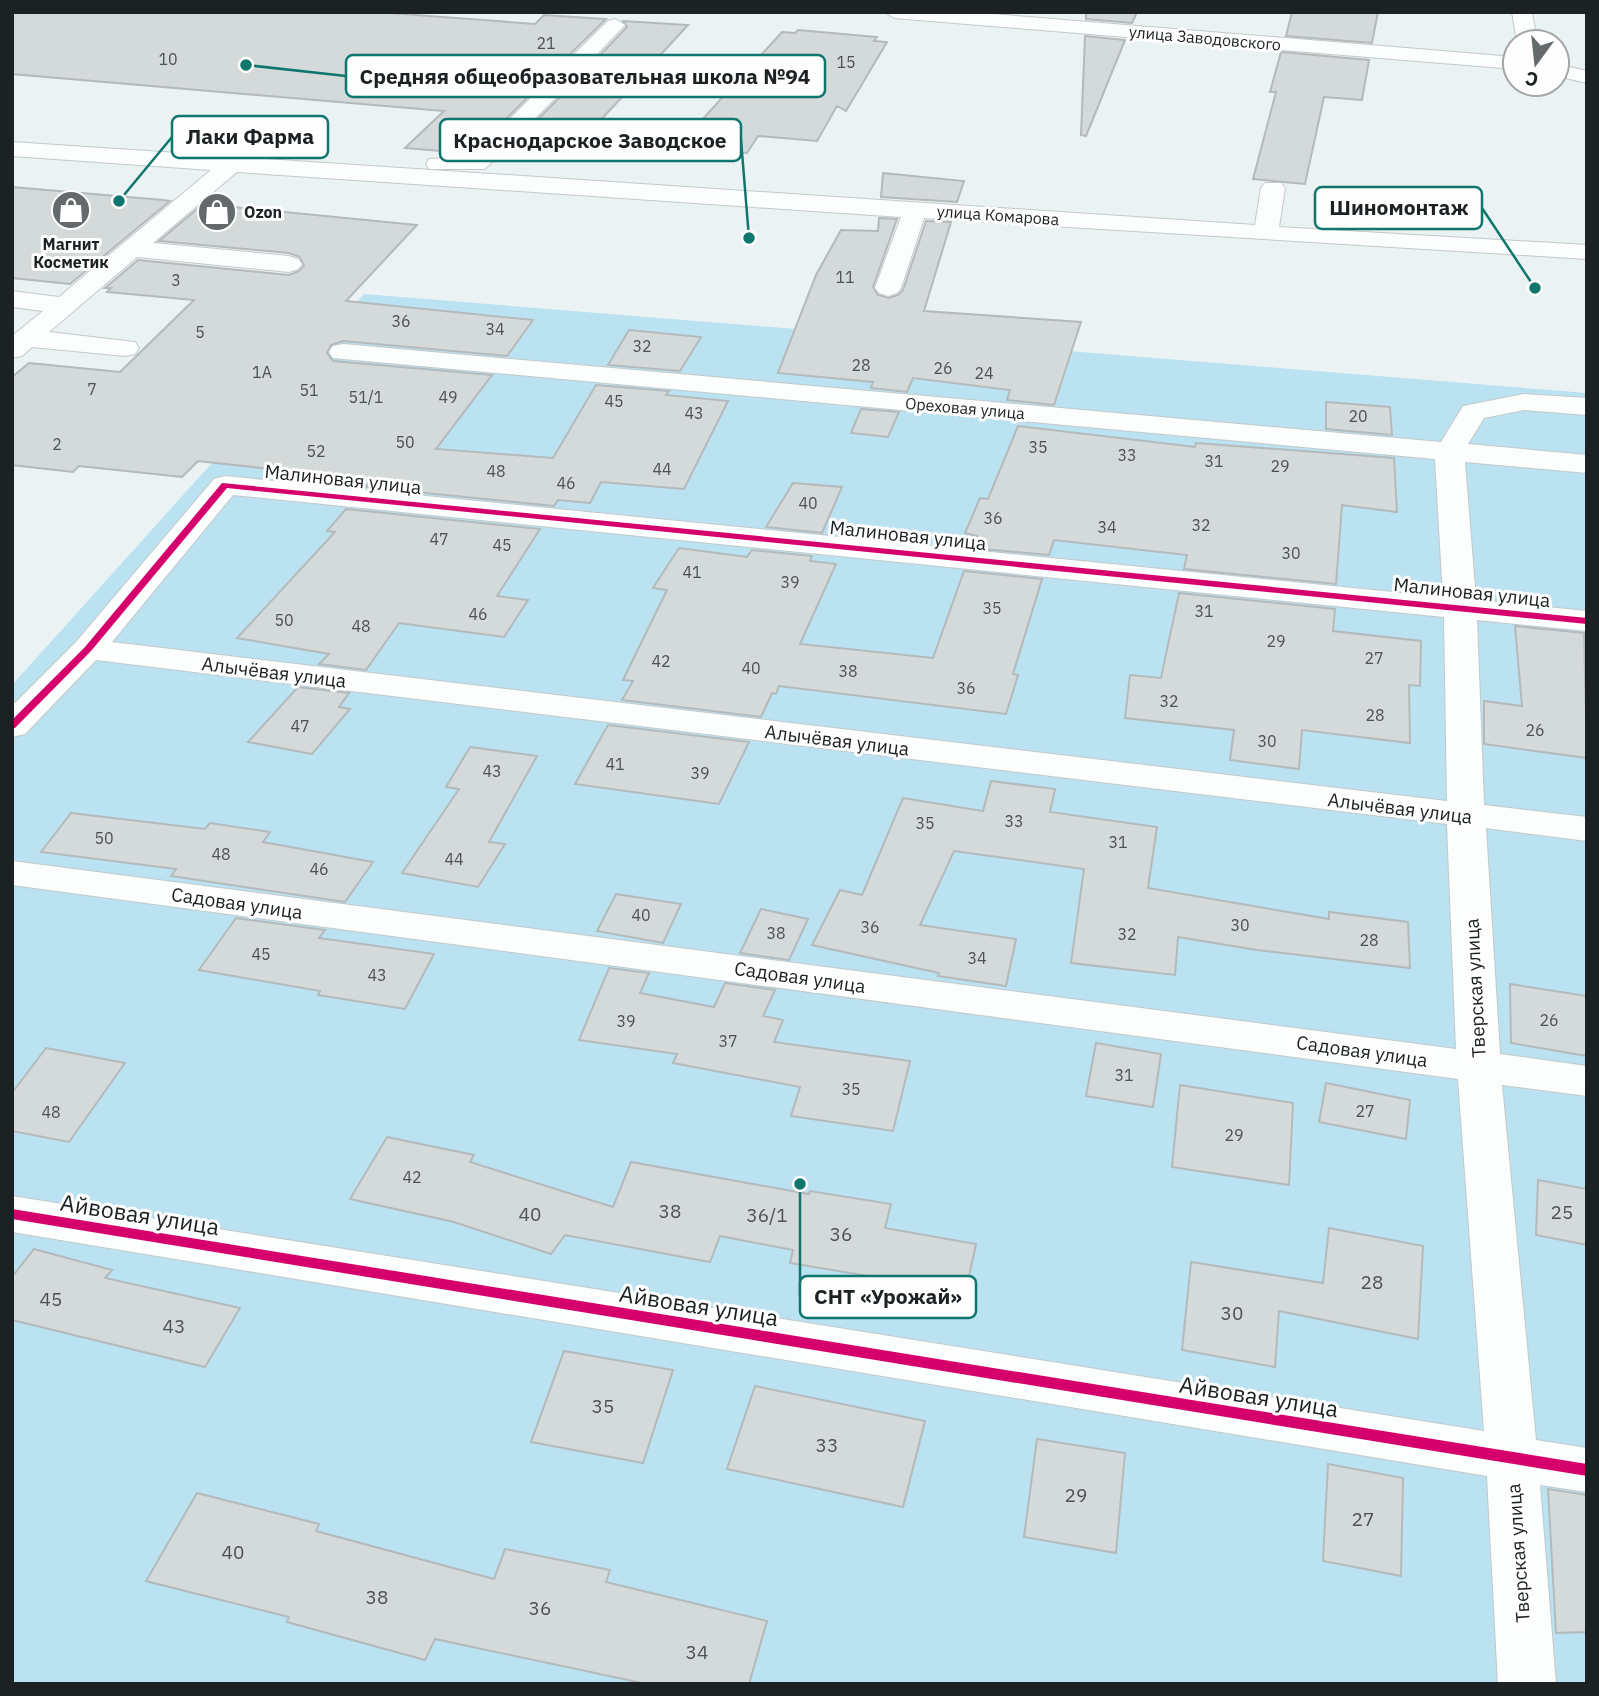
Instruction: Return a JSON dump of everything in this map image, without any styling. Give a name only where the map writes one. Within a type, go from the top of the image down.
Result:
[{"type":"street","name":"улица Заводовского","points":[[894,12],[1501,62]]},
{"type":"street","points":[[385,203],[412,178],[434,164],[477,164],[615,25]]},
{"type":"street","points":[[485,72],[672,89]]},
{"type":"street","points":[[12,149],[231,165]]},
{"type":"street","points":[[20,344],[231,165]]},
{"type":"street","name":"улица Комарова","points":[[231,165],[1523,250],[1587,252]]},
{"type":"street","points":[[1266,233],[1273,188]]},
{"type":"street","points":[[888,288],[915,210]]},
{"type":"street","points":[[133,249],[289,264]]},
{"type":"street","points":[[1523,250],[1530,275]]},
{"type":"street","points":[[12,299],[67,306]]},
{"type":"street","points":[[20,344],[125,348]]},
{"type":"street","name":"Ореховая улица","points":[[343,352],[1587,464]]},
{"type":"street","points":[[1450,451],[1473,412],[1524,402],[1587,407]]},
{"type":"street","name":"Тверская улица","points":[[1450,451],[1450,490],[1460,608],[1466,816],[1479,1067],[1512,1458],[1527,1684]]},
{"type":"street","name":"Малиновая улица","points":[[88,649],[225,485],[1587,621]]},
{"type":"street","points":[[12,726],[88,649]]},
{"type":"street","name":"Алычёвая улица","points":[[88,649],[1587,829]]},
{"type":"street","name":"Садовая улица","points":[[12,873],[1587,1081]]},
{"type":"street","name":"Айвовая улица","points":[[12,1214],[1587,1470]]},
{"type":"shaded area","points":[[364,294],[1587,393],[1587,1684],[12,1684],[12,685]]},
{"type":"building","points":[[12,12],[376,12],[535,24],[544,15],[606,19],[555,69],[485,63],[476,66],[472,72],[477,79],[539,86],[505,120],[497,120],[464,153],[405,148],[444,111],[12,74]]},
{"type":"building","points":[[1086,12],[1137,12],[1132,23],[1086,19]]},
{"type":"building","points":[[1292,12],[1378,12],[1372,43],[1286,36]]},
{"type":"building","points":[[623,21],[688,25],[640,77],[584,72],[627,27]]},
{"type":"building","points":[[798,30],[877,37],[874,41],[887,42],[846,111],[837,106],[817,141],[758,136],[747,153],[684,148],[694,135],[689,134],[782,32],[795,33]]},
{"type":"building","points":[[1085,36],[1125,40],[1086,136],[1081,135]]},
{"type":"building","points":[[1281,52],[1369,60],[1362,100],[1324,97],[1305,184],[1253,179],[1276,92],[1270,92]]},
{"type":"building","points":[[568,89],[625,94],[595,126],[534,123]]},
{"type":"building","points":[[883,173],[964,181],[957,202],[881,197]]},
{"type":"building","points":[[12,187],[170,201],[70,284],[12,278]]},
{"type":"building","points":[[203,204],[417,225],[346,301],[533,320],[507,356],[343,341],[331,345],[327,353],[333,361],[492,375],[436,449],[553,458],[596,385],[669,391],[666,395],[728,401],[684,489],[601,482],[590,503],[558,500],[554,506],[365,487],[371,480],[198,461],[182,477],[79,466],[73,472],[12,465],[12,377],[29,363],[120,372],[194,300],[107,292],[111,288],[105,288],[138,260],[289,275],[304,266],[300,257],[289,253],[159,241]]},
{"type":"building","points":[[879,218],[897,219],[873,287],[878,295],[889,298],[903,290],[926,221],[951,222],[924,311],[1081,322],[1054,405],[1007,400],[1010,390],[913,378],[907,392],[871,388],[873,382],[778,373],[816,275],[841,230],[878,231]]},
{"type":"building","points":[[629,330],[701,337],[680,371],[608,365]]},
{"type":"building","points":[[1326,402],[1390,407],[1392,435],[1326,429]]},
{"type":"building","points":[[861,409],[899,412],[888,437],[851,433]]},
{"type":"building","points":[[1018,426],[1195,447],[1196,443],[1394,458],[1397,512],[1342,505],[1336,584],[1184,569],[1187,555],[1054,540],[1049,555],[973,548],[977,536],[965,533],[980,498],[988,499]]},
{"type":"building","points":[[793,483],[842,487],[822,533],[766,527]]},
{"type":"building","points":[[346,509],[540,529],[497,596],[528,600],[504,637],[399,623],[366,670],[319,664],[329,654],[237,638],[335,532],[327,531]]},
{"type":"building","points":[[679,548],[747,557],[752,550],[812,556],[810,561],[836,564],[800,644],[933,658],[964,571],[1042,579],[1013,674],[1018,675],[1006,714],[779,686],[776,694],[772,693],[761,717],[622,700],[633,681],[623,680],[667,590],[653,588]]},
{"type":"building","points":[[1179,593],[1335,609],[1333,631],[1421,641],[1420,686],[1409,685],[1410,743],[1302,730],[1299,769],[1230,760],[1234,730],[1125,718],[1130,675],[1161,678]]},
{"type":"building","points":[[1515,626],[1584,633],[1587,758],[1484,744],[1484,701],[1522,706]]},
{"type":"building","points":[[298,687],[349,693],[339,707],[350,709],[312,754],[248,742]]},
{"type":"building","points":[[608,725],[749,742],[719,804],[575,784]]},
{"type":"building","points":[[470,747],[537,756],[489,842],[505,844],[478,887],[402,873],[459,789],[446,787]]},
{"type":"building","points":[[991,781],[1055,789],[1050,812],[1157,827],[1148,888],[1329,919],[1329,912],[1408,922],[1410,968],[1257,950],[1178,937],[1175,975],[1071,963],[1084,869],[954,851],[920,925],[1016,939],[1006,986],[938,976],[939,973],[812,945],[840,890],[862,895],[903,798],[983,811]]},
{"type":"building","points":[[71,813],[205,829],[210,823],[270,832],[263,842],[373,862],[345,902],[171,876],[176,869],[41,852]]},
{"type":"building","points":[[616,894],[681,904],[663,943],[597,931]]},
{"type":"building","points":[[761,909],[808,919],[789,960],[740,953]]},
{"type":"building","points":[[236,918],[325,930],[319,938],[434,954],[405,1009],[318,995],[320,991],[199,970]]},
{"type":"building","points":[[609,968],[649,973],[640,993],[714,1007],[725,983],[775,990],[763,1016],[783,1020],[774,1042],[910,1061],[893,1131],[791,1116],[800,1087],[673,1063],[677,1054],[579,1040]]},
{"type":"building","points":[[1510,984],[1587,996],[1587,1056],[1511,1043]]},
{"type":"building","points":[[1096,1043],[1161,1054],[1153,1107],[1086,1096]]},
{"type":"building","points":[[46,1048],[125,1063],[69,1142],[12,1131],[12,1093]]},
{"type":"building","points":[[1326,1083],[1410,1100],[1406,1139],[1319,1122]]},
{"type":"building","points":[[1180,1085],[1293,1103],[1289,1185],[1172,1167]]},
{"type":"building","points":[[387,1137],[474,1155],[470,1162],[613,1207],[631,1162],[809,1194],[810,1191],[891,1204],[885,1228],[976,1244],[960,1318],[887,1305],[893,1280],[790,1263],[793,1250],[720,1236],[710,1262],[565,1235],[551,1254],[454,1222],[350,1199]]},
{"type":"building","points":[[1538,1180],[1587,1189],[1587,1245],[1536,1235]]},
{"type":"building","points":[[1329,1228],[1423,1246],[1418,1339],[1279,1311],[1275,1367],[1182,1350],[1191,1262],[1323,1283]]},
{"type":"building","points":[[34,1249],[112,1270],[105,1278],[240,1308],[205,1367],[12,1320],[12,1277]]},
{"type":"building","points":[[564,1351],[673,1370],[643,1463],[531,1442]]},
{"type":"building","points":[[755,1386],[925,1421],[903,1507],[727,1469]]},
{"type":"building","points":[[1037,1439],[1125,1453],[1116,1553],[1024,1537]]},
{"type":"building","points":[[1328,1464],[1403,1478],[1401,1576],[1323,1561]]},
{"type":"building","points":[[1548,1489],[1587,1495],[1587,1632],[1556,1633]]},
{"type":"building","points":[[197,1493],[319,1524],[316,1531],[494,1579],[505,1549],[610,1570],[606,1582],[767,1621],[749,1684],[647,1684],[435,1639],[425,1660],[287,1622],[289,1617],[146,1581]]},
{"type":"cycle path","points":[[12,726],[88,649],[225,485],[1587,621]]},
{"type":"cycle path","points":[[12,1214],[1587,1470]]},
{"type":"place","name":"Средняя общеобразовательная школа №94","points":[[246,65]]},
{"type":"place","name":"Лаки Фарма","points":[[119,201]]},
{"type":"place","name":"Магнит Косметик","points":[[71,210]]},
{"type":"place","name":"Ozon","points":[[217,212]]},
{"type":"place","name":"Краснодарское Заводское","points":[[749,238]]},
{"type":"place","name":"Шиномонтаж","points":[[1535,288]]},
{"type":"place","name":"СНТ «Урожай»","points":[[800,1184]]}]
